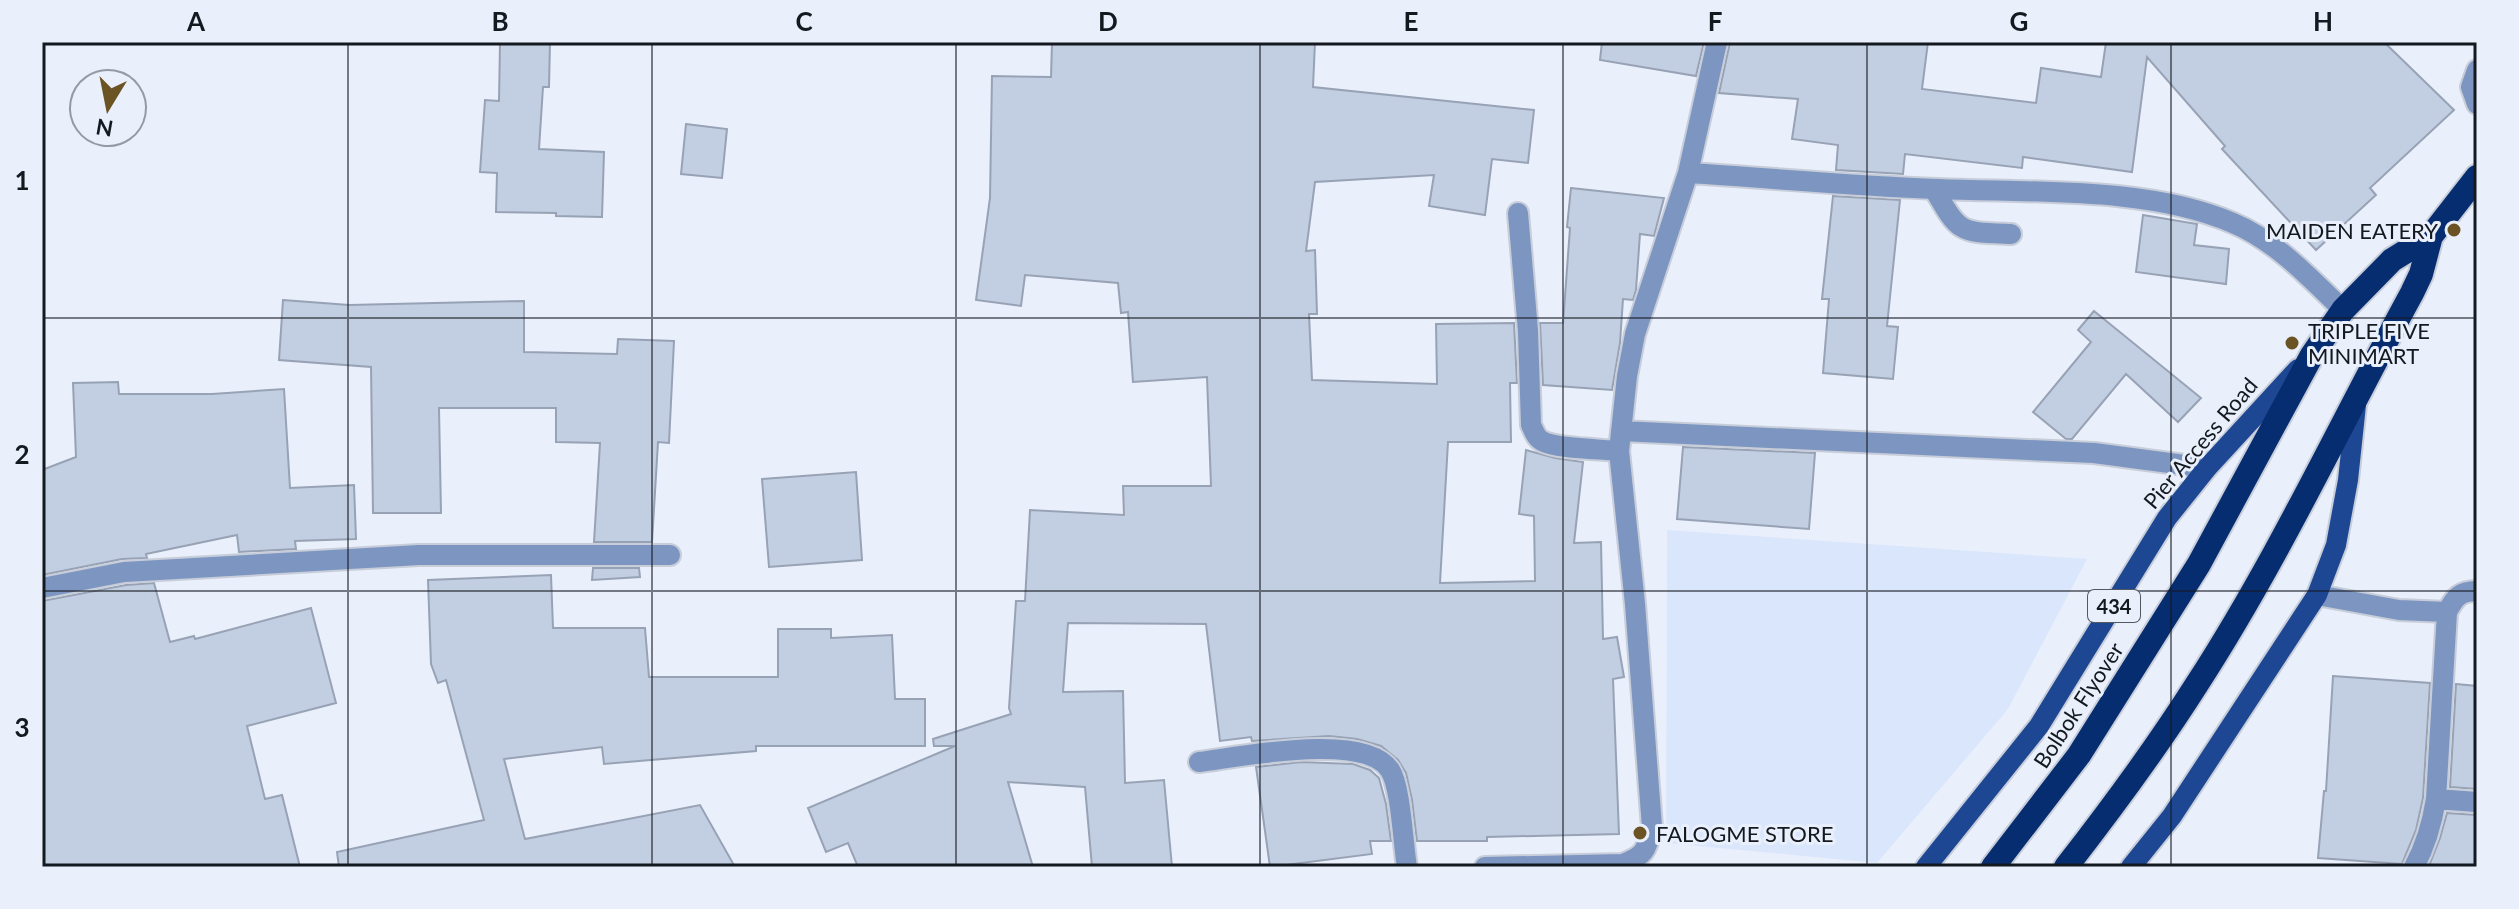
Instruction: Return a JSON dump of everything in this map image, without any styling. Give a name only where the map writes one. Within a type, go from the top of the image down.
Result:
[{"type":"highway","name":"Pier Access Road","points":[[2312,355],[2343,310],[2392,260],[2431,236],[2477,177]]},
{"type":"highway","name":"Pier Access Road","points":[[2356,400],[2421,274],[2431,236]]},
{"type":"highway","name":"Bolbok Flyover","points":[[1993,867],[2079,755],[2199,564],[2312,355]]},
{"type":"highway","name":"434","points":[[2066,867],[2198,683],[2252,592],[2356,400]]},
{"type":"main road","name":"Pier Access Road","points":[[1926,867],[2039,726],[2167,518],[2207,468],[2312,355]]},
{"type":"main road","name":"Pier Access Road","points":[[2131,867],[2172,816],[2317,595],[2336,545],[2348,480],[2356,400]]},
{"type":"street","points":[[1485,867],[1623,864],[1646,850],[1652,827],[1620,441],[1635,334],[1688,173],[1717,42]]},
{"type":"street","points":[[2477,70],[2471,87],[2477,104]]},
{"type":"street","points":[[1688,173],[1934,189],[2124,197],[2191,209],[2235,223],[2263,240],[2293,262],[2343,310]]},
{"type":"street","points":[[1934,189],[1952,220],[1964,230],[2011,234]]},
{"type":"street","points":[[1518,213],[1528,331],[1531,425],[1542,441],[1554,444],[1620,441],[2094,453],[2207,468]]},
{"type":"street","points":[[42,588],[124,572],[403,556],[670,555]]},
{"type":"street","points":[[2414,867],[2432,826],[2436,799],[2447,612],[2453,599],[2461,592],[2477,591]]},
{"type":"street","points":[[2317,595],[2399,610],[2447,612]]},
{"type":"street","points":[[1199,762],[1303,749],[1349,749],[1369,755],[1385,764],[1394,781],[1407,867]]},
{"type":"street","points":[[2436,799],[2477,802]]},
{"type":"shaded area","points":[[1667,530],[2087,559],[2008,709],[1877,863],[1666,843]]},
{"type":"building","points":[[500,42],[550,42],[549,87],[543,87],[539,149],[604,152],[602,217],[496,212],[497,173],[480,172],[485,100],[499,101]]},
{"type":"building","points":[[1052,42],[1315,42],[1313,87],[1534,110],[1528,163],[1492,159],[1485,215],[1429,206],[1434,175],[1315,182],[1306,251],[1315,250],[1317,314],[1309,314],[1312,380],[1437,384],[1436,324],[1514,323],[1517,383],[1510,383],[1511,442],[1448,442],[1440,583],[1535,581],[1534,516],[1519,514],[1526,450],[1583,462],[1574,543],[1601,542],[1603,639],[1617,637],[1624,677],[1613,679],[1619,834],[1487,837],[1487,841],[1417,841],[1406,773],[1398,760],[1381,746],[1329,736],[1252,741],[1251,737],[1220,741],[1206,624],[1068,623],[1063,692],[1123,691],[1125,783],[1164,780],[1172,867],[1092,867],[1085,787],[1008,782],[1033,867],[858,867],[848,843],[826,852],[808,808],[955,746],[934,746],[933,739],[1011,714],[1016,601],[1025,601],[1030,510],[1124,515],[1123,486],[1211,486],[1207,377],[1133,382],[1128,312],[1121,313],[1118,283],[1025,275],[1021,306],[976,300],[990,198],[992,76],[1051,77]]},
{"type":"building","points":[[1602,42],[1704,42],[1696,76],[1600,60]]},
{"type":"building","points":[[1730,42],[1928,42],[1922,89],[2036,103],[2041,68],[2101,77],[2106,42],[2384,42],[2454,110],[2370,188],[2376,195],[2316,250],[2222,149],[2225,146],[2147,57],[2132,172],[2023,157],[2022,168],[1905,154],[1903,174],[1836,170],[1838,145],[1792,139],[1798,99],[1719,93]]},
{"type":"building","points":[[686,124],[727,129],[722,178],[681,174]]},
{"type":"building","points":[[1571,188],[1664,198],[1654,236],[1640,234],[1636,290],[1633,300],[1623,299],[1612,390],[1543,385],[1540,323],[1563,323]]},
{"type":"building","points":[[1833,196],[1900,200],[1887,326],[1898,327],[1893,379],[1823,373],[1829,299],[1822,299]]},
{"type":"building","points":[[2143,215],[2197,224],[2194,245],[2229,249],[2226,284],[2136,272]]},
{"type":"building","points":[[283,300],[349,305],[524,301],[524,352],[617,354],[618,339],[674,341],[669,443],[658,442],[652,542],[594,542],[600,443],[556,442],[556,408],[439,408],[441,513],[373,513],[371,367],[279,360]]},
{"type":"building","points":[[2094,311],[2201,398],[2178,422],[2126,374],[2072,439],[2066,439],[2033,412],[2091,342],[2078,330]]},
{"type":"building","points":[[118,382],[119,394],[212,394],[284,389],[290,488],[354,485],[356,539],[295,541],[296,549],[239,552],[237,535],[146,554],[147,558],[122,559],[42,575],[42,470],[76,457],[73,383]]},
{"type":"building","points":[[1683,447],[1815,453],[1809,529],[1677,519]]},
{"type":"building","points":[[856,472],[862,560],[769,567],[762,479]]},
{"type":"building","points":[[593,568],[639,568],[640,577],[592,580]]},
{"type":"building","points":[[551,575],[553,628],[645,628],[649,677],[778,677],[778,629],[831,629],[831,638],[892,635],[895,699],[925,699],[925,746],[756,746],[756,751],[604,764],[602,747],[504,759],[525,839],[700,805],[735,867],[339,867],[337,852],[484,820],[446,680],[438,683],[431,664],[428,580]]},
{"type":"building","points":[[154,583],[170,642],[194,636],[195,639],[311,608],[336,703],[247,726],[265,799],[282,795],[300,867],[42,867],[42,601],[126,585]]},
{"type":"building","points":[[2333,676],[2430,683],[2423,798],[2416,830],[2402,864],[2318,858],[2326,791]]},
{"type":"building","points":[[2456,684],[2477,686],[2477,789],[2450,787]]},
{"type":"building","points":[[1301,762],[1353,764],[1370,770],[1379,778],[1391,841],[1370,841],[1372,854],[1270,867],[1256,767]]},
{"type":"building","points":[[2447,813],[2477,815],[2477,867],[2429,866]]},
{"type":"place","name":"MAIDEN EATERY","points":[[2454,230]]},
{"type":"place","name":"TRIPLE FIVE MINIMART","points":[[2292,343]]},
{"type":"place","name":"FALOGME STORE","points":[[1640,833]]}]
